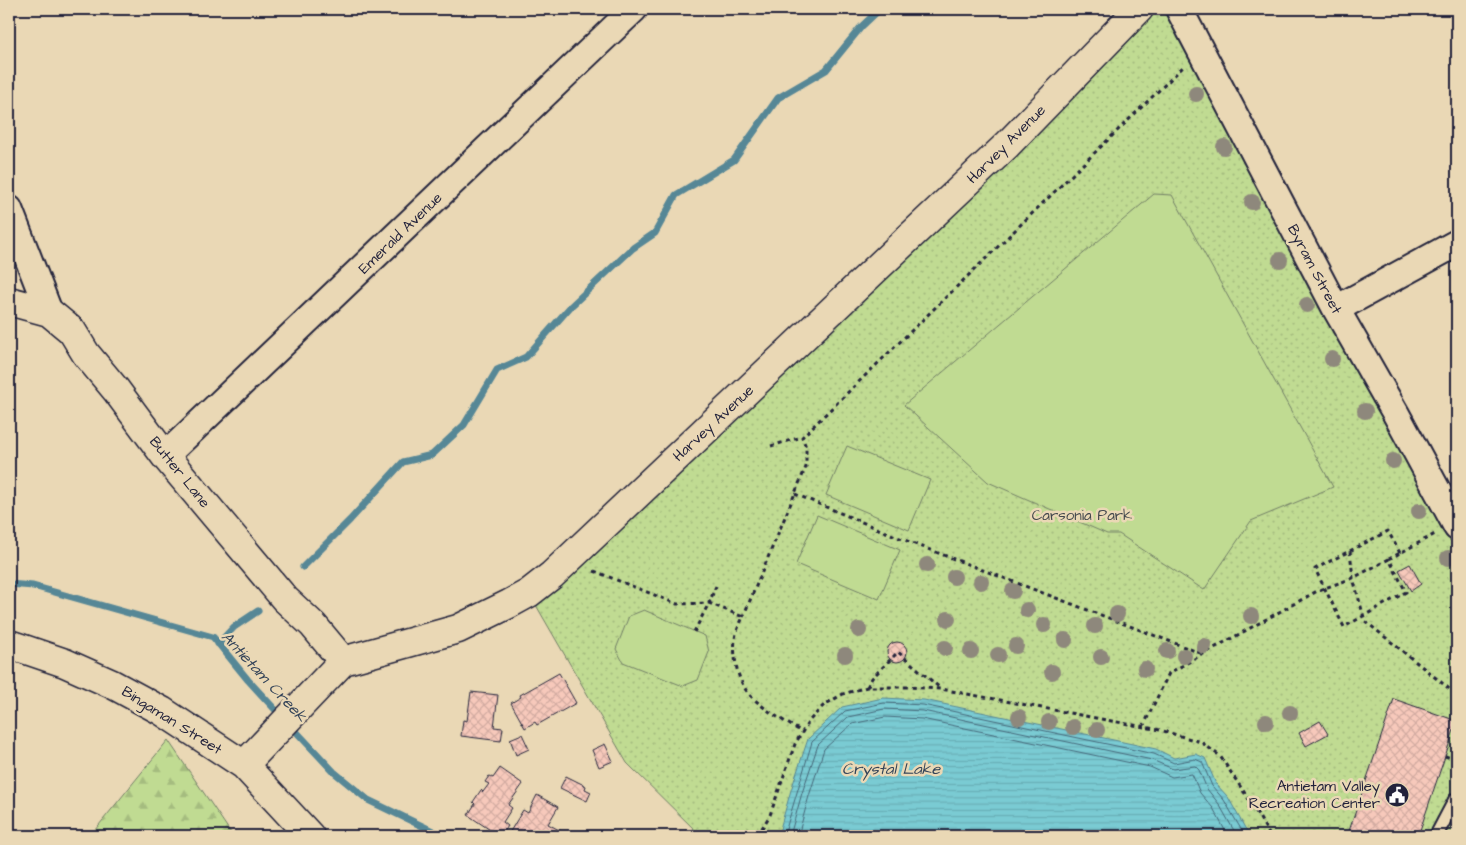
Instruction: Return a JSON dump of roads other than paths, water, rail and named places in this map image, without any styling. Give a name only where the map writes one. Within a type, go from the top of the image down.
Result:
[{"type":"street","name":"Emerald Avenue","points":[[165,456],[634,9]]},
{"type":"street","name":"Harvey Avenue","points":[[244,765],[343,661],[458,628],[529,593],[552,575],[1007,145],[1138,9]]},
{"type":"street","name":"Byram Street","points":[[1179,9],[1336,309],[1456,525]]},
{"type":"street","points":[[9,209],[49,312]]},
{"type":"street","points":[[1336,309],[1457,242]]},
{"type":"street","name":"Butter Lane","points":[[9,301],[49,312],[72,331],[86,354],[116,390],[165,456],[285,599],[313,625],[343,661]]},
{"type":"street","name":"Bingaman Street","points":[[9,644],[64,663],[112,684],[162,712],[244,765],[310,836]]},
{"type":"lane","points":[[1436,836],[1457,799]]},
{"type":"water","name":"Crystal Lake","points":[[883,698],[924,700],[1156,749],[1174,758],[1196,754],[1205,758],[1216,784],[1228,797],[1245,828],[1252,836],[778,836],[808,739],[842,707]]},
{"type":"waterway","points":[[303,567],[350,520],[403,462],[432,455],[464,425],[497,370],[526,357],[571,306],[633,248],[655,233],[676,195],[734,160],[778,98],[826,70],[861,27],[880,9]]},
{"type":"waterway","name":"Antietam Creek","points":[[9,584],[33,586],[213,637],[248,680],[282,717]]},
{"type":"waterway","points":[[218,644],[234,627],[258,611]]},
{"type":"waterway","name":"Antietam Creek","points":[[290,725],[334,772],[368,800],[443,836]]},
{"type":"place","name":"Antietam Valley Recreation Center","points":[[1397,795]]},
{"type":"park label","name":"Carsonia Park","points":[[1082,515]]}]
